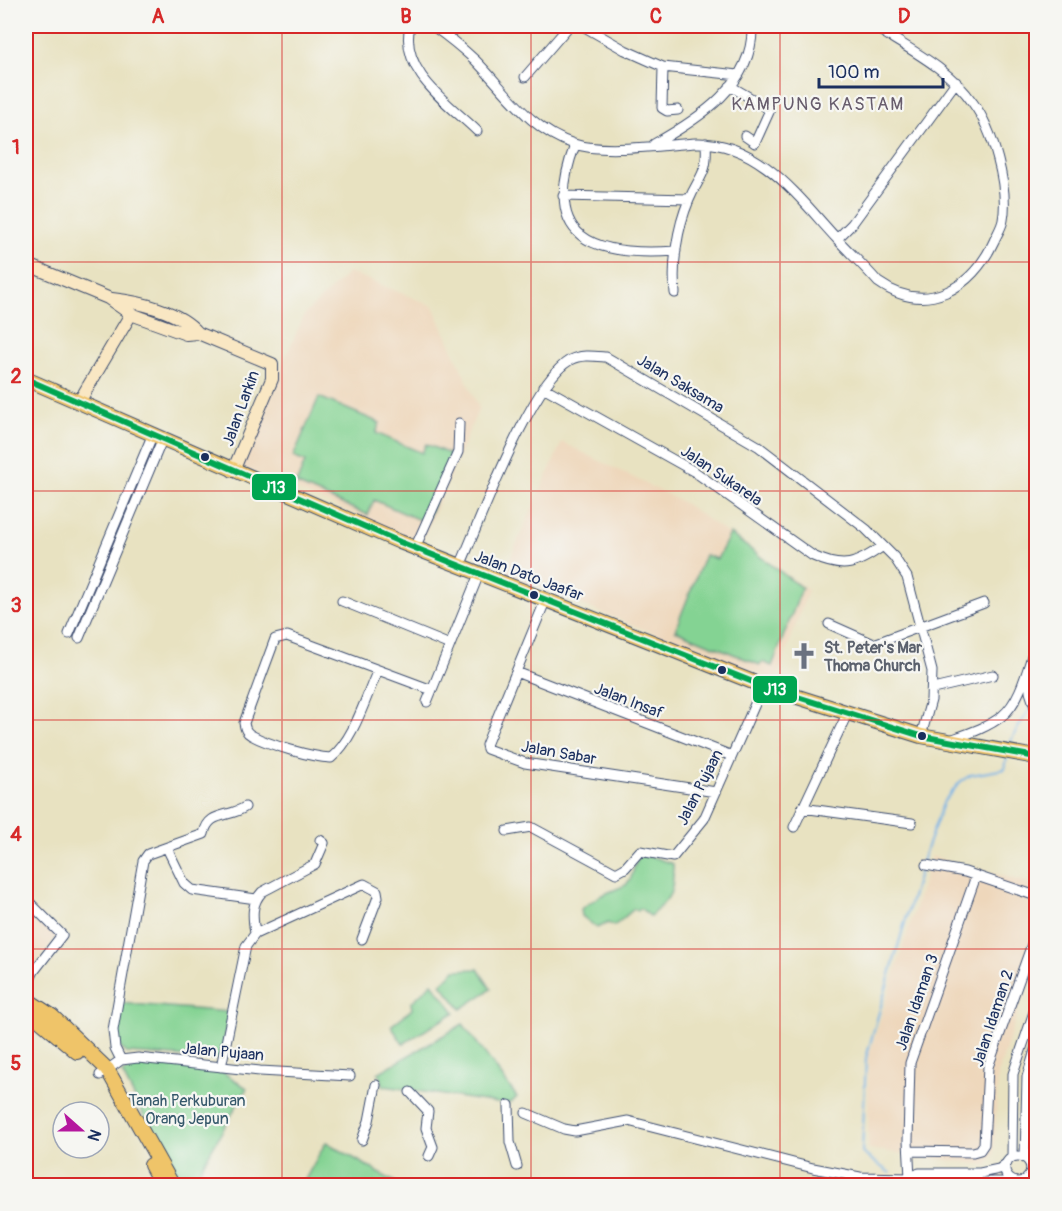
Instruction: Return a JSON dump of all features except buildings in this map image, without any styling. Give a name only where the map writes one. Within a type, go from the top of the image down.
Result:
[{"type":"main road","name":"Jalan Dato Jaafar","points":[[26,379],[414,548],[763,686],[921,736],[1036,757]]},
{"type":"main road","points":[[26,999],[52,1016],[103,1072],[173,1185]]},
{"type":"main road","points":[[26,1009],[103,1072],[162,1185]]},
{"type":"street","points":[[410,26],[413,64],[424,80],[477,131]]},
{"type":"street","points":[[433,26],[474,60],[534,123],[575,145],[597,148],[702,143],[731,147],[748,155],[789,187],[878,282],[891,292],[907,298],[928,296],[955,289],[968,280],[986,259],[1003,221],[1003,188],[994,149],[984,121],[956,82],[873,26]]},
{"type":"street","points":[[525,77],[569,26]]},
{"type":"street","points":[[583,26],[625,50],[663,67],[738,75]]},
{"type":"street","points":[[652,145],[690,125],[713,106],[730,86],[748,55],[752,26]]},
{"type":"street","points":[[663,67],[662,108],[667,111],[678,110]]},
{"type":"street","points":[[837,239],[852,224],[956,82]]},
{"type":"street","points":[[730,86],[766,107],[769,112],[755,143],[745,136]]},
{"type":"street","points":[[675,293],[676,251],[689,199],[703,176],[707,163],[702,143],[690,125]]},
{"type":"street","points":[[575,145],[564,180],[563,196],[568,219],[575,231],[598,247],[651,253],[676,251]]},
{"type":"street","points":[[563,196],[689,199]]},
{"type":"street","points":[[824,222],[842,227],[852,224]]},
{"type":"street","name":"Jalan Larkin","points":[[26,264],[108,298],[139,303],[163,312],[190,324],[198,333],[272,364],[272,379],[233,471]]},
{"type":"street","name":"Jalan Larkin","points":[[108,298],[130,314],[186,334],[198,333]]},
{"type":"street","points":[[79,402],[130,314],[163,312]]},
{"type":"street","name":"Jalan Saksama","points":[[460,566],[543,387],[569,360],[584,356],[606,357],[758,446],[866,529],[883,546],[906,577],[921,627],[933,689],[921,736]]},
{"type":"street","name":"Jalan Sukarela","points":[[543,387],[695,472],[823,561],[832,565],[848,564],[863,560],[883,546]]},
{"type":"street","points":[[414,548],[458,452],[459,423]]},
{"type":"street","points":[[69,634],[157,438]]},
{"type":"street","points":[[79,638],[157,438]]},
{"type":"street","points":[[427,702],[480,574]]},
{"type":"street","name":"Jalan Sabar","points":[[546,599],[486,745],[488,749],[525,763],[716,792]]},
{"type":"street","points":[[342,601],[450,645]]},
{"type":"street","points":[[830,624],[874,644],[984,603]]},
{"type":"street","points":[[378,670],[354,723],[331,758],[267,741],[249,734],[245,729],[244,723],[275,639],[280,636],[287,636],[432,690]]},
{"type":"street","points":[[948,741],[982,728],[1003,716],[1016,696],[1036,644]]},
{"type":"street","points":[[1029,665],[1031,697],[1036,710]]},
{"type":"street","name":"Jalan Insaf","points":[[516,672],[732,756]]},
{"type":"street","points":[[933,689],[993,675]]},
{"type":"street","name":"Jalan Pujaan","points":[[507,831],[531,827],[609,871],[620,872],[640,851],[673,857],[699,825],[763,686]]},
{"type":"street","points":[[794,827],[848,714]]},
{"type":"street","points":[[103,1072],[121,1060],[115,1048],[113,1030],[141,869],[148,854],[204,834],[206,824],[213,817],[235,814],[245,807]]},
{"type":"street","points":[[802,808],[912,823]]},
{"type":"street","points":[[255,934],[252,915],[256,899],[262,892],[315,864],[324,843],[320,840]]},
{"type":"street","points":[[167,848],[184,883],[192,890],[256,899]]},
{"type":"street","points":[[926,865],[976,876],[1036,896]]},
{"type":"street","name":"Jalan Idaman 3","points":[[910,1178],[910,1064],[976,876]]},
{"type":"street","points":[[221,1066],[246,946],[255,934],[364,884],[377,891],[378,897],[362,939]]},
{"type":"street","points":[[26,899],[62,935],[33,971],[26,987]]},
{"type":"street","name":"Jalan Idaman 2","points":[[909,1150],[973,1152],[980,1150],[984,1144],[988,1067],[1036,933]]},
{"type":"street","points":[[26,964],[33,971]]},
{"type":"street","points":[[1013,1182],[1005,1171],[1009,1160],[1013,1074],[1036,1006]]},
{"type":"street","points":[[910,1178],[918,1182],[1022,1182],[1029,1177],[1030,1164],[1025,1158],[1027,1077],[1036,1047]]},
{"type":"street","name":"Jalan Pujaan","points":[[121,1060],[138,1058],[350,1076]]},
{"type":"street","points":[[362,1140],[373,1105],[376,1085]]},
{"type":"street","points":[[410,1092],[428,1111],[426,1128],[433,1147],[429,1156]]},
{"type":"street","points":[[509,1106],[510,1142],[517,1166]]},
{"type":"street","points":[[526,1113],[564,1129],[575,1131],[620,1121],[813,1168],[860,1177],[896,1179],[910,1178],[919,1173],[990,1172],[1009,1160],[1025,1158]]},
{"type":"shaded area","points":[[349,272],[433,306],[479,408],[422,542],[241,467],[279,371],[305,314]]},
{"type":"shaded area","points":[[562,442],[684,503],[808,590],[776,681],[503,574]]},
{"type":"shaded area","points":[[931,856],[1036,885],[1036,957],[998,1073],[994,1154],[987,1165],[868,1149],[868,1058]]},
{"type":"shaded area","points":[[26,903],[59,933],[34,966],[26,959]]},
{"type":"green space","points":[[319,397],[380,423],[376,433],[422,453],[426,444],[454,456],[426,523],[374,500],[368,515],[296,484],[305,462],[293,457]]},
{"type":"green space","points":[[730,534],[802,588],[772,666],[762,662],[760,665],[675,630],[705,555],[717,559]]},
{"type":"green space","points":[[638,856],[653,857],[673,864],[670,894],[650,916],[640,908],[638,911],[634,909],[614,926],[608,923],[597,928],[582,916],[581,909],[600,896],[626,885],[631,878]]},
{"type":"green space","points":[[478,969],[491,989],[461,1009],[441,984],[455,970]]},
{"type":"green space","points":[[432,983],[455,1012],[403,1044],[391,1026],[412,1009],[411,1003]]},
{"type":"green space","points":[[120,1003],[229,1012],[221,1059],[127,1053],[115,1044]]},
{"type":"green space","points":[[463,1024],[517,1097],[512,1102],[504,1104],[384,1086],[378,1073]]},
{"type":"green space","name":"Tanah Perkuburan Orang Jepun","points":[[143,1062],[221,1071],[247,1088],[191,1185],[178,1182],[122,1073]]},
{"type":"green space","points":[[326,1142],[400,1185],[302,1185]]},
{"type":"waterway","points":[[1034,695],[1036,688]]},
{"type":"waterway","points":[[1009,748],[1030,706]]},
{"type":"waterway","points":[[890,1173],[862,1153],[866,1058],[925,852],[944,801],[961,781],[971,775],[1005,769],[1007,757]]},
{"type":"transit line","name":"J13","points":[[26,379],[400,542],[763,686],[921,736],[1036,757]]},
{"type":"place","name":"St. Peter's Mar Thoma Church","points":[[804,656]]},
{"type":"district","name":"KAMPUNG KASTAM","points":[[818,104]]}]
